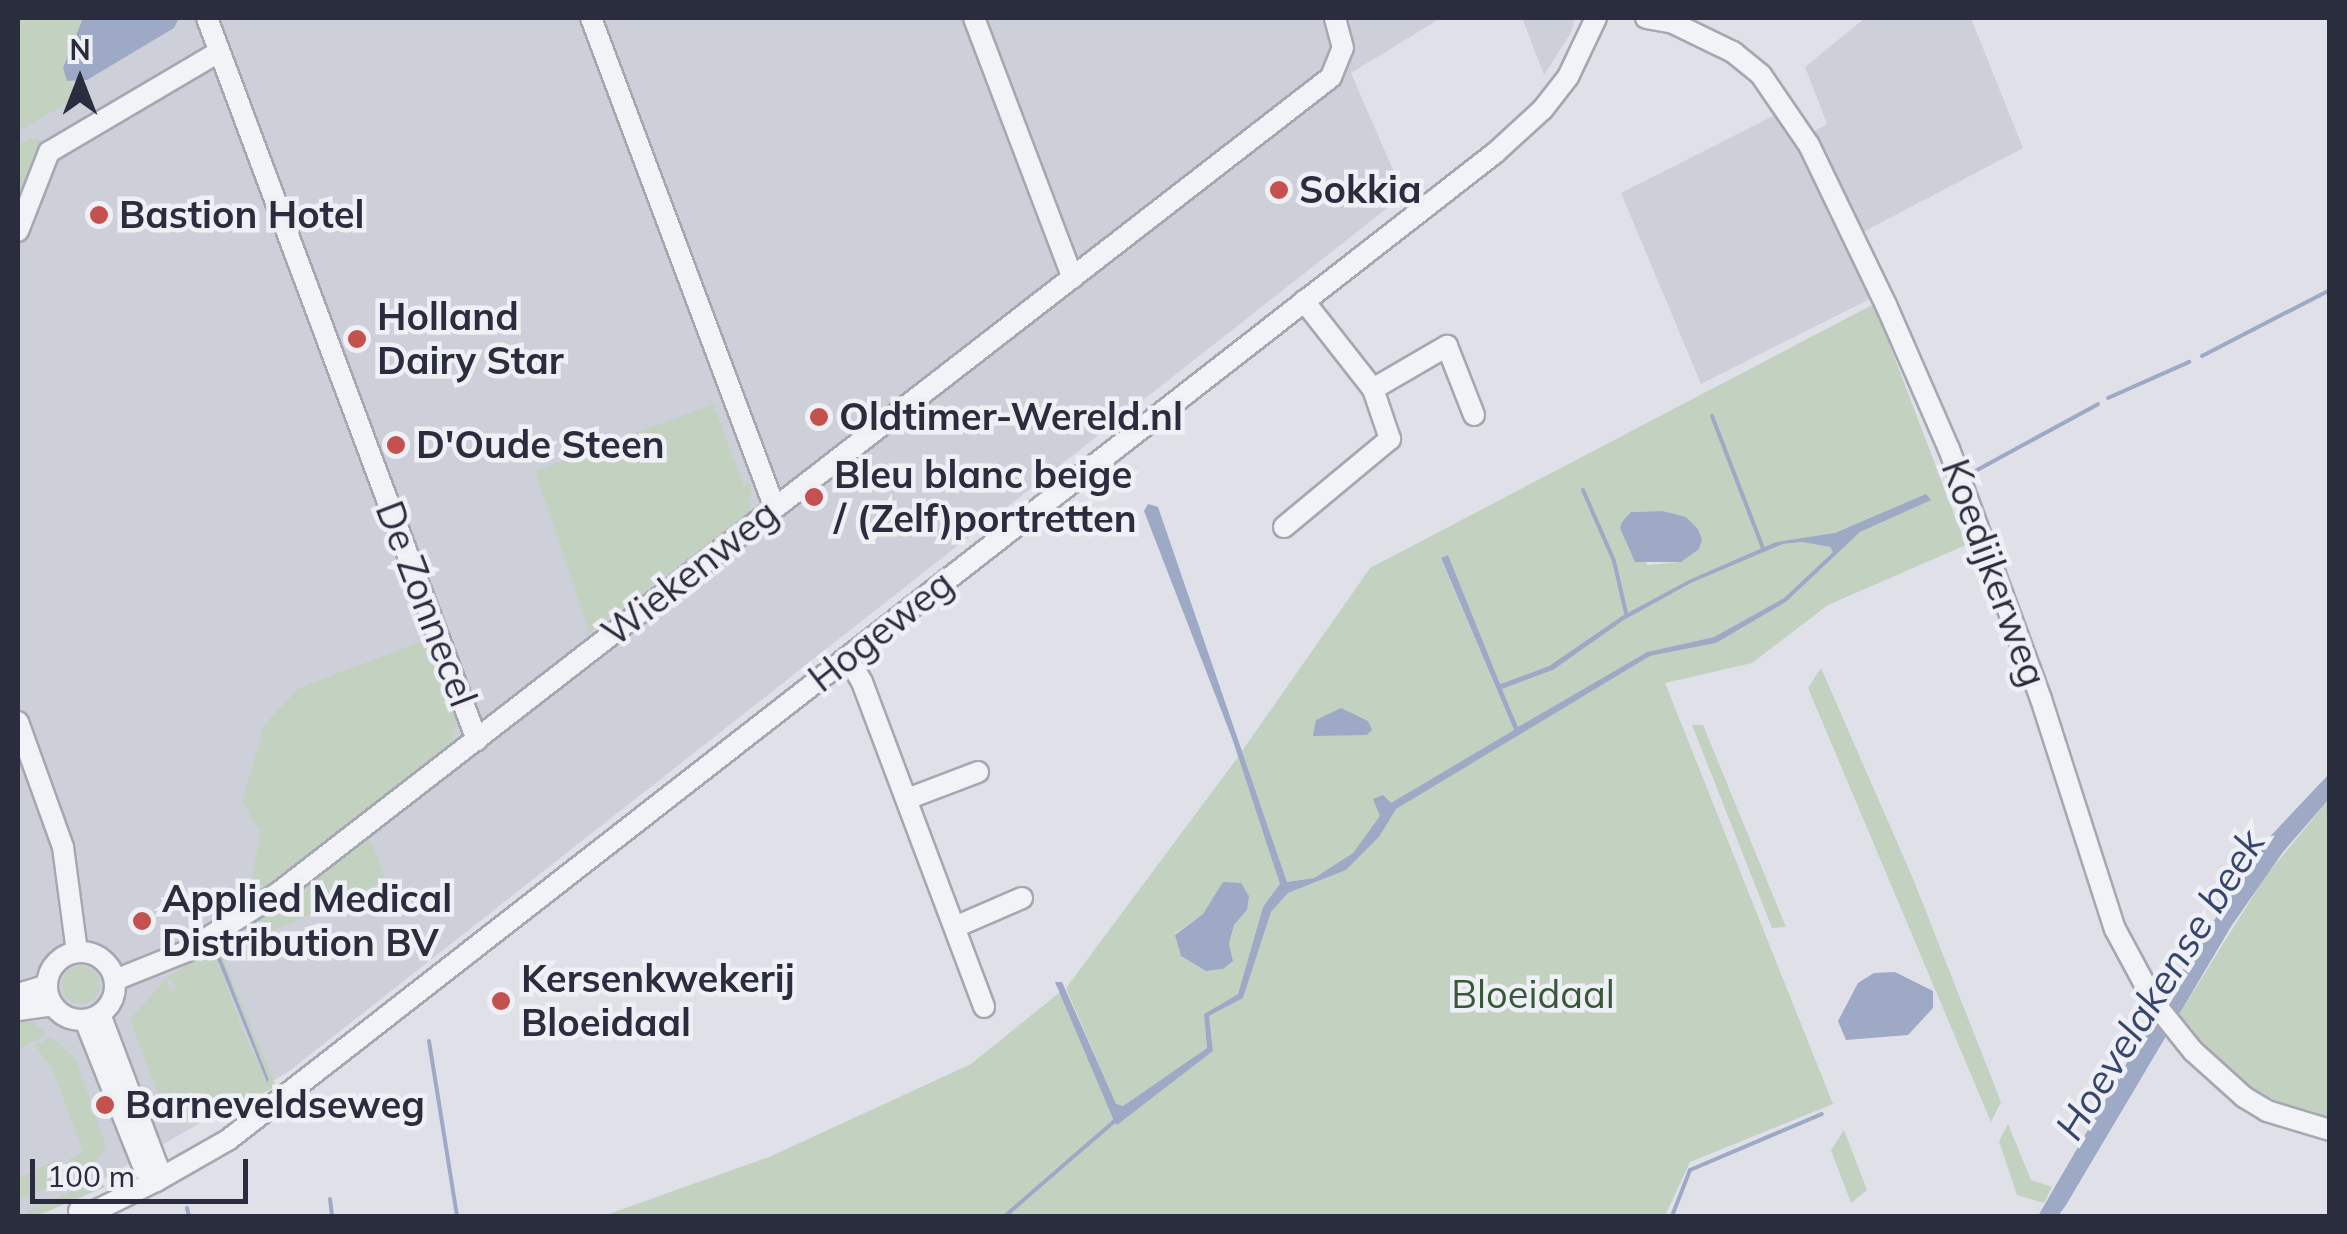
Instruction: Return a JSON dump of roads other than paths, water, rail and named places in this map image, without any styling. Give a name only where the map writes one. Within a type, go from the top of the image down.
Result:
[{"type":"street","name":"De Zonnecel","points":[[207,18],[477,740]]},
{"type":"street","points":[[591,18],[774,506]]},
{"type":"street","points":[[974,18],[1073,278]]},
{"type":"street","name":"Wiekenweg","points":[[114,980],[188,951],[263,902],[1331,77],[1343,48],[1334,18]]},
{"type":"street","name":"Hogeweg","points":[[72,1214],[100,1194],[228,1140],[1495,153],[1543,109],[1585,47],[1596,18]]},
{"type":"street","name":"Koedijkerweg","points":[[1646,18],[1674,23],[1733,52],[1762,75],[1809,145],[1886,305],[1952,456],[2041,699],[2114,928],[2156,1005],[2217,1076],[2244,1097],[2267,1111],[2330,1130]]},
{"type":"street","points":[[18,232],[49,152],[220,52]]},
{"type":"street","points":[[1284,528],[1390,439],[1373,390],[1304,301]]},
{"type":"street","points":[[1373,390],[1447,346],[1474,416]]},
{"type":"street","points":[[842,662],[859,675],[984,1007]]},
{"type":"street","points":[[18,722],[62,847],[77,952]]},
{"type":"street","points":[[908,799],[978,772]]},
{"type":"street","points":[[955,927],[1022,898]]},
{"type":"street","points":[[18,994],[49,995],[70,1018],[93,1017],[114,995],[114,980],[105,962],[77,952],[56,963],[49,995]]},
{"type":"street","points":[[18,1010],[49,995]]},
{"type":"street","points":[[93,1017],[153,1172]]},
{"type":"water","points":[[83,18],[179,18],[174,28],[87,80],[67,81],[63,68]]},
{"type":"water","points":[[1926,494],[1931,500],[1860,532],[1786,602],[1716,643],[1650,656],[1396,809],[1379,837],[1346,870],[1288,893],[1271,912],[1243,998],[1209,1016],[1213,1051],[1117,1125],[1055,982],[1062,982],[1116,1104],[1123,1106],[1207,1048],[1204,1014],[1238,994],[1263,907],[1280,884],[1232,738],[1144,511],[1148,504],[1158,507],[1287,882],[1314,878],[1353,853],[1380,816],[1373,799],[1383,795],[1391,803],[1514,730],[1441,558],[1448,555],[1500,684],[1549,666],[1622,616],[1689,580],[1776,542],[1835,533]],"holes":[[[1802,542],[1830,547],[1833,552],[1784,598],[1714,637],[1647,652],[1518,727],[1502,689],[1553,670],[1624,620],[1691,583],[1783,544]]]},
{"type":"water","points":[[1663,511],[1686,517],[1698,529],[1702,540],[1699,549],[1681,562],[1635,562],[1620,528],[1622,522],[1631,512]]},
{"type":"water","points":[[1341,708],[1368,721],[1372,730],[1367,735],[1313,736],[1316,720]]},
{"type":"water","points":[[2329,774],[2329,799],[2283,852],[2232,925],[2066,1205],[2058,1216],[2038,1216],[2164,999],[2263,844]]},
{"type":"water","points":[[1223,882],[1241,883],[1249,896],[1247,910],[1234,925],[1229,944],[1233,961],[1223,969],[1206,971],[1181,956],[1175,935],[1203,914]]},
{"type":"water","points":[[219,953],[269,1080],[267,1082],[216,956]]},
{"type":"water","points":[[1895,972],[1933,991],[1933,1008],[1908,1035],[1846,1040],[1838,1021],[1858,983],[1874,973]]},
{"type":"waterway","points":[[2202,356],[2330,290]]},
{"type":"waterway","points":[[2108,398],[2189,362]]},
{"type":"waterway","points":[[1968,475],[2098,404]]},
{"type":"waterway","points":[[1712,416],[1763,548]]},
{"type":"waterway","points":[[1583,490],[1614,561],[1626,613]]},
{"type":"waterway","points":[[429,1041],[457,1216]]},
{"type":"waterway","points":[[1672,1216],[1690,1170],[1822,1114]]},
{"type":"waterway","points":[[1005,1216],[1118,1118]]},
{"type":"waterway","points":[[330,1199],[332,1216]]},
{"type":"waterway","points":[[187,1208],[189,1216]]},
{"type":"place","name":"Sokkia","points":[[1279,190]]},
{"type":"place","name":"Bastion Hotel","points":[[99,215]]},
{"type":"place","name":"Holland Dairy Star","points":[[357,339]]},
{"type":"place","name":"Oldtimer-Wereld.nl","points":[[819,417]]},
{"type":"place","name":"D'Oude Steen","points":[[396,445]]},
{"type":"place","name":"Bleu blanc beige / (Zelf)portretten","points":[[814,497]]},
{"type":"place","name":"Applied Medical Distribution BV","points":[[142,921]]},
{"type":"place","name":"Kersenkwekerij Bloeidaal","points":[[501,1001]]},
{"type":"place","name":"Barneveldseweg","points":[[105,1105]]},
{"type":"water label","name":"Hoevelakense beek","points":[[2159,984]]},
{"type":"park label","name":"Bloeidaal","points":[[1533,995]]}]
